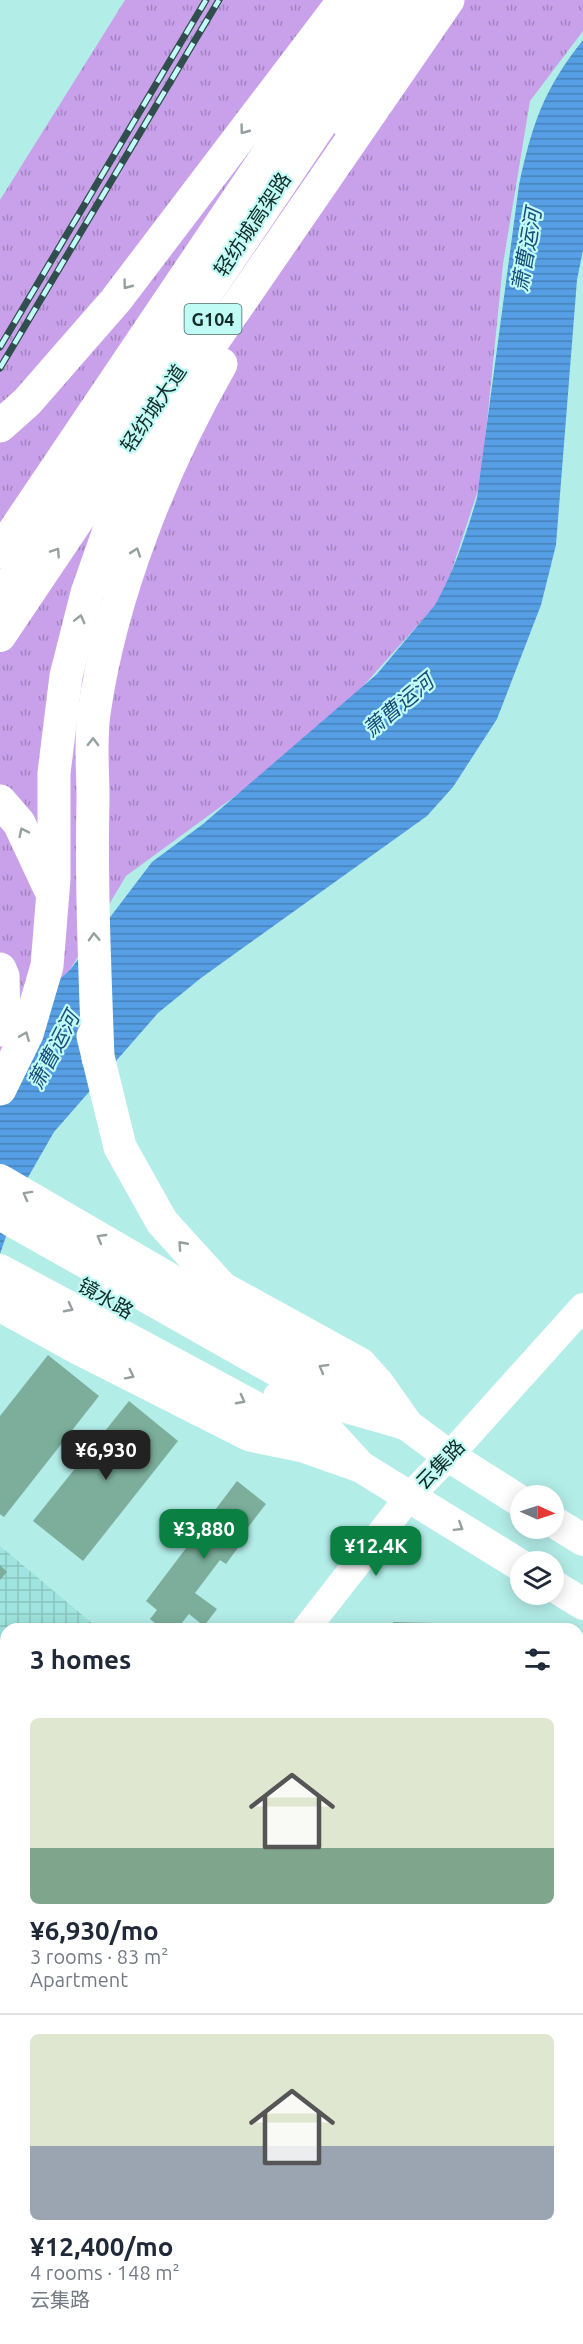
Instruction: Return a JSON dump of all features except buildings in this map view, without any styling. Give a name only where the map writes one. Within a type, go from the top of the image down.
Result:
[{"type":"highway","points":[[0,426],[27,402],[116,300],[344,0]]},
{"type":"highway","name":"轻纺城高架路","points":[[0,552],[372,0]]},
{"type":"highway","name":"轻纺城高架路","points":[[0,598],[404,0]]},
{"type":"highway","points":[[0,1089],[27,1034],[46,966],[54,879],[54,773],[66,676],[87,593],[118,505],[172,401],[448,0]]},
{"type":"highway","points":[[98,1058],[92,854],[94,715],[110,630],[152,505],[198,404],[333,169]]},
{"type":"highway","points":[[0,801],[19,823],[64,916],[120,1147],[162,1222],[222,1288],[360,1364],[378,1384],[406,1424]]},
{"type":"highway","points":[[0,969],[3,976],[4,1021],[0,1030]]},
{"type":"highway","points":[[6,1285],[78,1348],[249,1435],[299,1445]]},
{"type":"main road","name":"G104","points":[[0,531],[358,0]]},
{"type":"main road","name":"轻纺城大道","points":[[0,636],[346,122],[424,0]]},
{"type":"main road","points":[[0,1180],[350,1384],[378,1384]]},
{"type":"main road","points":[[0,1214],[217,1351],[313,1415],[362,1467]]},
{"type":"main road","name":"镜水路","points":[[0,1236],[217,1351]]},
{"type":"main road","points":[[6,1285],[253,1406],[299,1445],[362,1467],[510,1559]]},
{"type":"main road","points":[[217,1351],[336,1404],[406,1424],[449,1456],[510,1495]]},
{"type":"main road","points":[[564,1528],[583,1540]]},
{"type":"main road","points":[[564,1592],[583,1604]]},
{"type":"street","name":"云集路","points":[[311,1623],[409,1497],[449,1456],[583,1307]]},
{"type":"shaded area","points":[[0,1546],[92,1623],[0,1623]]},
{"type":"green space","points":[[125,0],[583,0],[583,31],[530,101],[503,264],[481,481],[443,597],[321,733],[126,876],[0,1087],[0,200]]},
{"type":"water","name":"萧曹运河","points":[[583,40],[583,250],[577,280],[556,545],[541,605],[497,719],[453,787],[427,816],[201,978],[158,1013],[54,1132],[23,1186],[0,1254],[0,1098],[61,978],[70,970],[152,862],[203,824],[377,674],[435,605],[442,592],[459,553],[477,498],[519,185],[524,163],[535,125],[549,91]]},
{"type":"railway","points":[[0,347],[206,0]]},
{"type":"railway","points":[[0,368],[219,0]]}]
